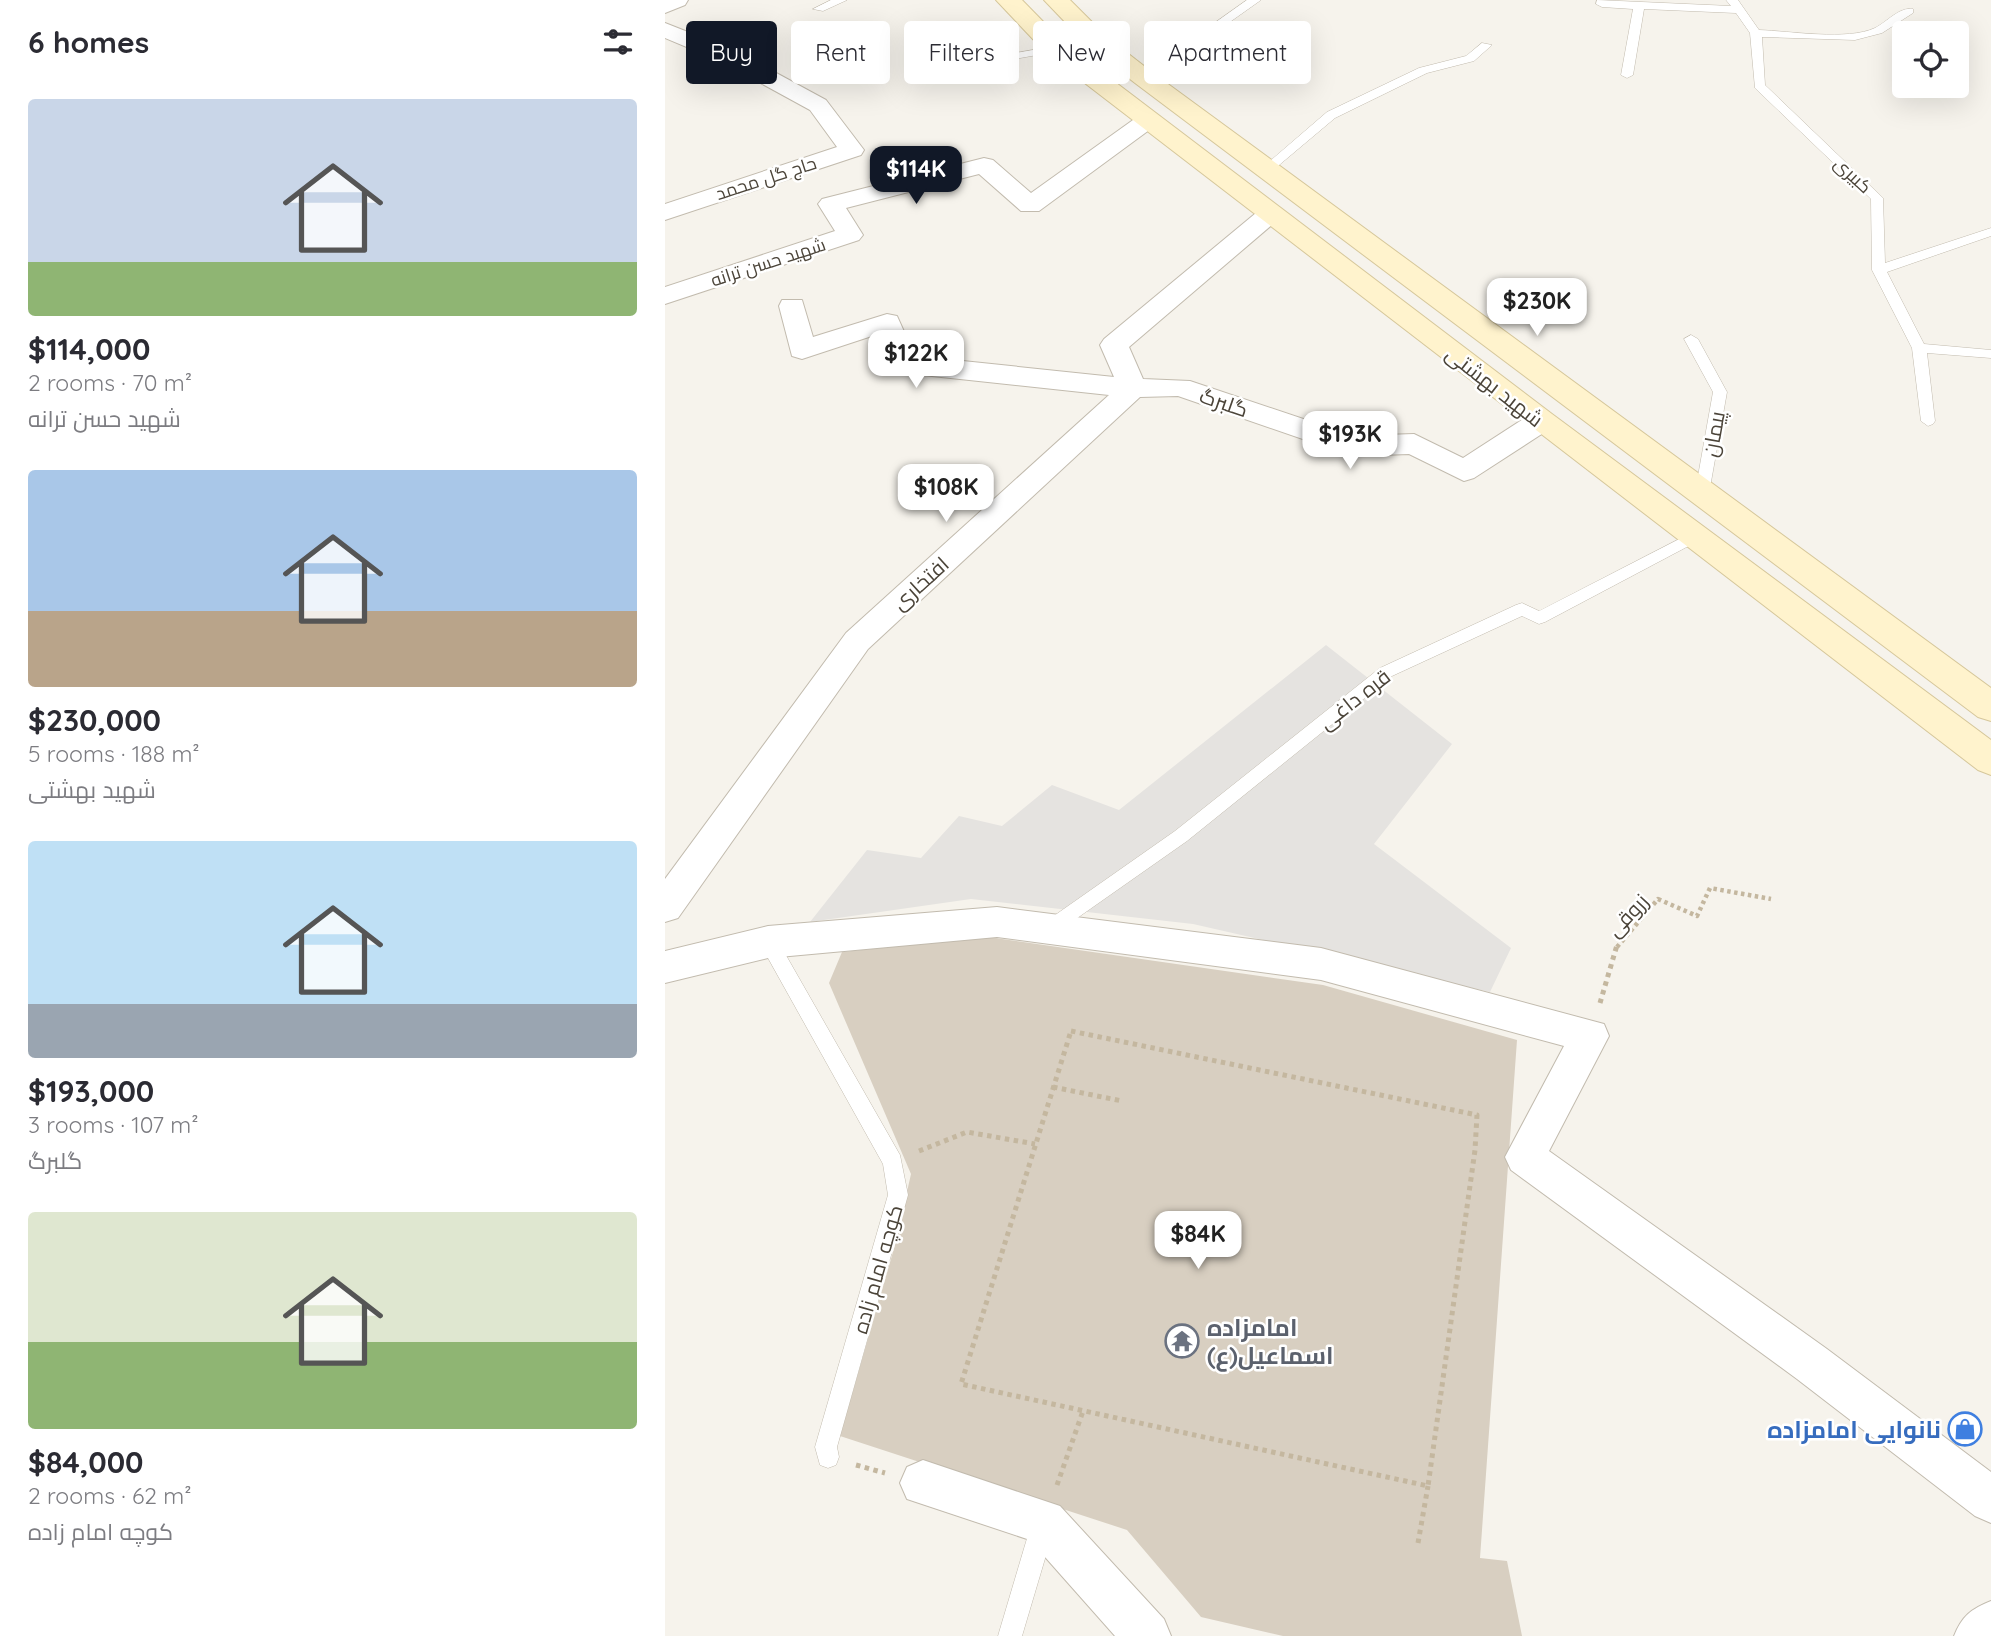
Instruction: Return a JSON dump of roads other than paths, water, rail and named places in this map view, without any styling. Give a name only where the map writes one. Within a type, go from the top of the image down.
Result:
[{"type":"main road","name":"شهید بهشتی","points":[[1008,0],[1033,26]]},
{"type":"main road","name":"شهید بهشتی","points":[[1056,0],[1098,43],[1144,78]]},
{"type":"main road","name":"شهید بهشتی","points":[[1102,84],[1541,422],[1991,760]]},
{"type":"main road","name":"شهید بهشتی","points":[[1152,84],[1991,707]]},
{"type":"street","points":[[665,6],[676,0]]},
{"type":"street","name":"حاج گل محمد","points":[[665,30],[728,56],[818,105],[852,150],[665,212]]},
{"type":"street","name":"شهید حسن ترانه","points":[[665,296],[850,234],[831,204],[983,166],[1030,206],[1149,120]]},
{"type":"street","points":[[792,306],[802,350],[887,322],[904,364],[1133,388],[1114,345],[1271,213]]},
{"type":"street","name":"گلبرگ","points":[[1133,388],[1181,387],[1352,446],[1414,444],[1464,471],[1541,422]]},
{"type":"street","name":"افتخاری","points":[[665,907],[857,641],[1133,388]]},
{"type":"street","points":[[665,967],[768,942],[997,922],[1321,964],[1590,1037],[1525,1157],[1812,1364],[1991,1500]]},
{"type":"street","points":[[923,1483],[1044,1522],[1147,1636]]},
{"type":"street","points":[[1978,1636],[1991,1625]]},
{"type":"lane","points":[[819,9],[841,0]]},
{"type":"lane","points":[[1221,21],[1255,0]]},
{"type":"lane","points":[[1603,0],[1602,4],[1639,7],[1735,5],[1756,33],[1855,37],[1878,31],[1909,11]]},
{"type":"lane","points":[[1627,75],[1639,7]]},
{"type":"lane","name":"کبیری","points":[[1756,33],[1759,86],[1877,198],[1879,270],[1919,348]]},
{"type":"lane","points":[[1268,168],[1331,115],[1423,70],[1470,59],[1486,45]]},
{"type":"lane","points":[[1879,270],[1991,232]]},
{"type":"lane","name":"پیمان","points":[[1691,339],[1720,392],[1702,493]]},
{"type":"lane","points":[[1928,421],[1919,348],[1991,354]]},
{"type":"lane","name":"قره داغی","points":[[1045,930],[1181,836],[1386,671],[1522,609],[1539,618],[1693,537]]},
{"type":"lane","name":"کوچه امام زاده","points":[[768,942],[893,1162],[898,1195],[826,1447],[828,1457]]},
{"type":"lane","points":[[1010,1636],[1044,1522]]},
{"type":"place","name":"امامزاده اسماعیل(ع)","points":[[1182,1341]]},
{"type":"place","name":"نانوایی امامزاده","points":[[1965,1429]]}]
